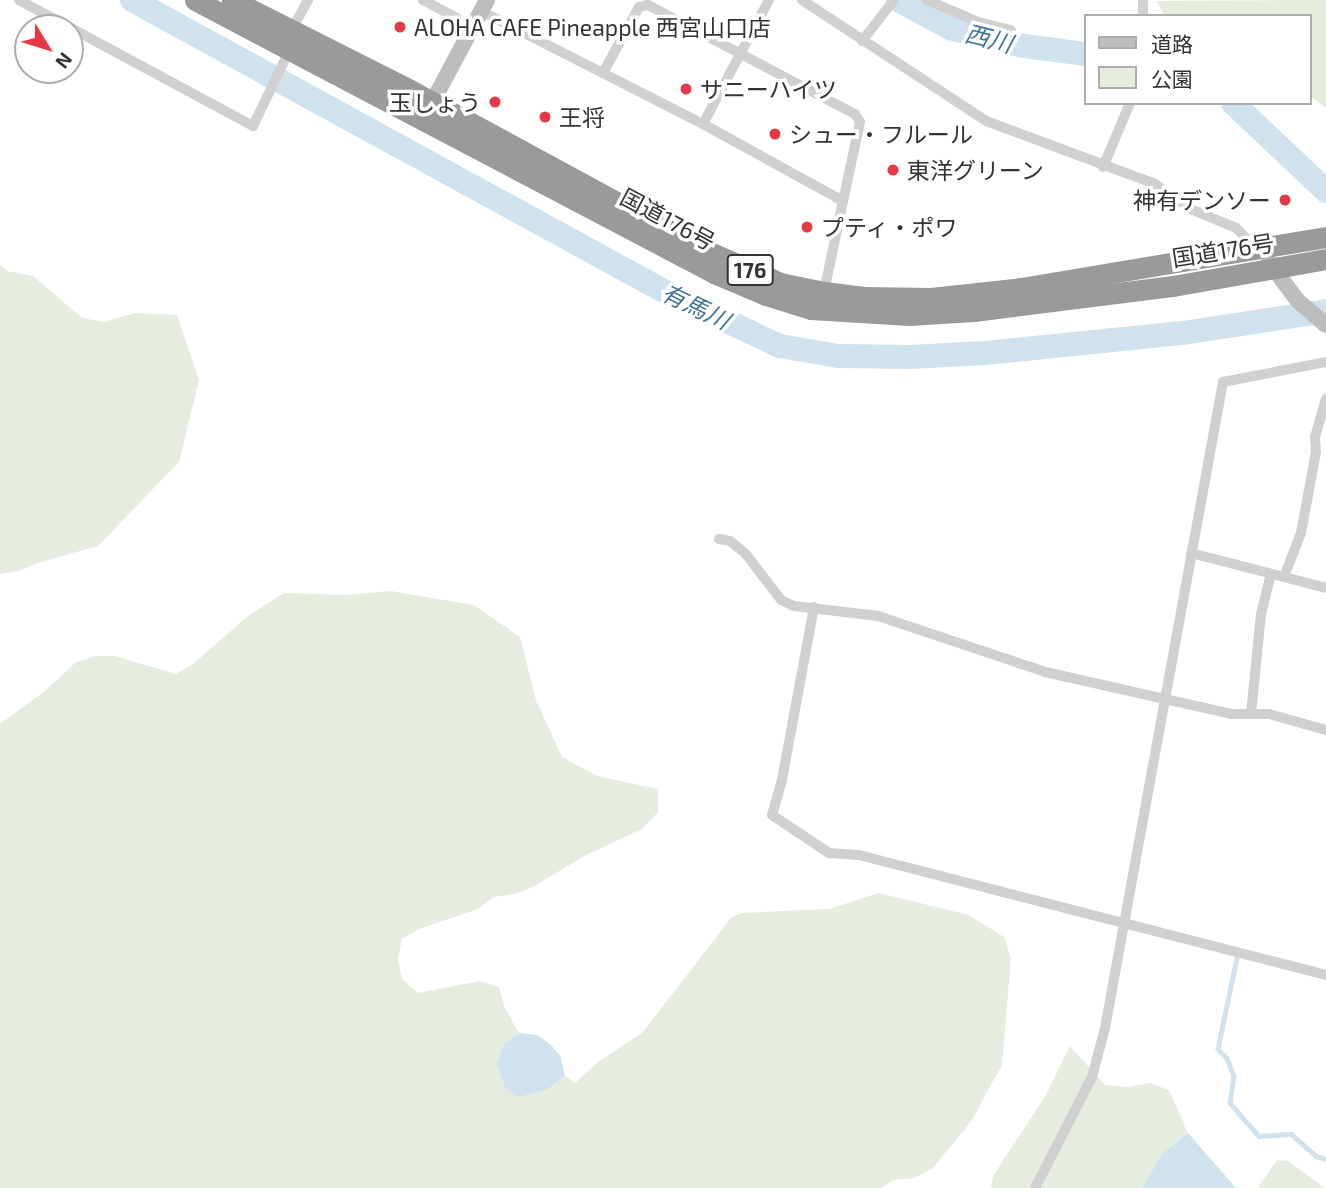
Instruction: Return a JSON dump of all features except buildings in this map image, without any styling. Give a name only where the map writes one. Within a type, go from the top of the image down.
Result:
[{"type":"highway","name":"国道176号","points":[[195,0],[291,44],[705,250],[780,283],[864,297],[931,298],[1021,288],[1326,237]]},
{"type":"highway","name":"国道176号","points":[[232,0],[291,44]]},
{"type":"highway","name":"国道176号","points":[[427,112],[714,273],[766,295],[811,309],[909,316],[974,311],[1173,286],[1326,259]]},
{"type":"street","points":[[19,0],[253,126],[308,0]]},
{"type":"street","points":[[423,0],[472,26]]},
{"type":"street","points":[[703,124],[769,0]]},
{"type":"street","points":[[802,0],[986,121],[1103,167],[1155,184],[1188,208],[1236,228],[1275,269],[1297,300],[1326,325]]},
{"type":"street","points":[[927,0],[940,3],[978,22],[1011,30]]},
{"type":"street","points":[[862,41],[891,3]]},
{"type":"street","points":[[427,112],[484,5],[603,73],[843,201]]},
{"type":"street","points":[[603,73],[639,7],[648,5],[855,114],[860,122],[824,292]]},
{"type":"street","points":[[1103,167],[1129,105]]},
{"type":"street","points":[[1035,1188],[1092,1077],[1126,923],[1164,698],[1223,382],[1326,362]]},
{"type":"street","points":[[1284,577],[1301,533],[1321,455],[1315,436],[1326,399]]},
{"type":"street","points":[[719,539],[730,541],[745,553],[781,600],[794,606],[878,616],[1045,672],[1233,714],[1269,715],[1326,730]]},
{"type":"street","points":[[1191,553],[1326,588]]},
{"type":"street","points":[[1251,714],[1261,614],[1271,573]]},
{"type":"street","points":[[814,607],[782,780],[772,815],[829,853],[859,855],[1326,975]]},
{"type":"green space","points":[[1326,0],[1326,108],[1312,98],[1312,14],[1164,14],[1156,1]]},
{"type":"green space","points":[[0,265],[7,271],[33,276],[82,318],[104,322],[135,313],[177,315],[199,380],[179,462],[98,546],[37,563],[19,571],[0,574]]},
{"type":"green space","points":[[391,591],[474,605],[520,637],[536,700],[562,757],[597,776],[658,789],[658,812],[642,829],[584,856],[533,887],[515,894],[493,897],[478,909],[419,929],[402,939],[398,959],[402,979],[418,993],[480,981],[499,987],[504,1006],[519,1033],[504,1044],[548,1089],[565,1076],[575,1083],[598,1062],[643,1032],[731,918],[741,913],[829,909],[879,893],[969,915],[1004,937],[1011,958],[1002,1065],[972,1120],[933,1168],[914,1178],[893,1180],[881,1188],[0,1188],[0,724],[45,691],[75,663],[94,656],[114,656],[176,674],[193,664],[248,616],[284,593],[348,595]]},
{"type":"green space","points":[[1070,1046],[1105,1085],[1129,1087],[1150,1083],[1169,1090],[1188,1133],[1162,1154],[1142,1188],[991,1188],[993,1176],[1046,1095]]},
{"type":"green space","points":[[1277,1160],[1288,1161],[1325,1188],[1258,1188]]},
{"type":"water","points":[[519,1033],[538,1035],[551,1045],[561,1057],[565,1076],[548,1089],[518,1097],[505,1087],[497,1064],[504,1044]]},
{"type":"water","points":[[1188,1133],[1236,1188],[1142,1188],[1162,1154]]},
{"type":"waterway","name":"有馬川","points":[[132,0],[671,295],[780,346],[838,356],[910,357],[985,353],[1183,333],[1326,311]]},
{"type":"waterway","name":"西川","points":[[898,0],[950,28],[1024,46],[1084,54]]},
{"type":"waterway","name":"西川","points":[[1235,105],[1326,191]]},
{"type":"waterway","points":[[1237,958],[1218,1049],[1227,1058],[1234,1076],[1230,1103],[1259,1136],[1291,1134],[1316,1156],[1326,1159]]},
{"type":"place","name":"ALOHA CAFE Pineapple 西宮山口店","points":[[400,27]]},
{"type":"place","name":"サニーハイツ","points":[[686,89]]},
{"type":"place","name":"玉しょう","points":[[495,102]]},
{"type":"place","name":"王将","points":[[545,117]]},
{"type":"place","name":"シュー・フルール","points":[[775,134]]},
{"type":"place","name":"東洋グリーン","points":[[893,170]]},
{"type":"place","name":"神有デンソー","points":[[1285,200]]},
{"type":"place","name":"プティ・ポワ","points":[[807,227]]}]
